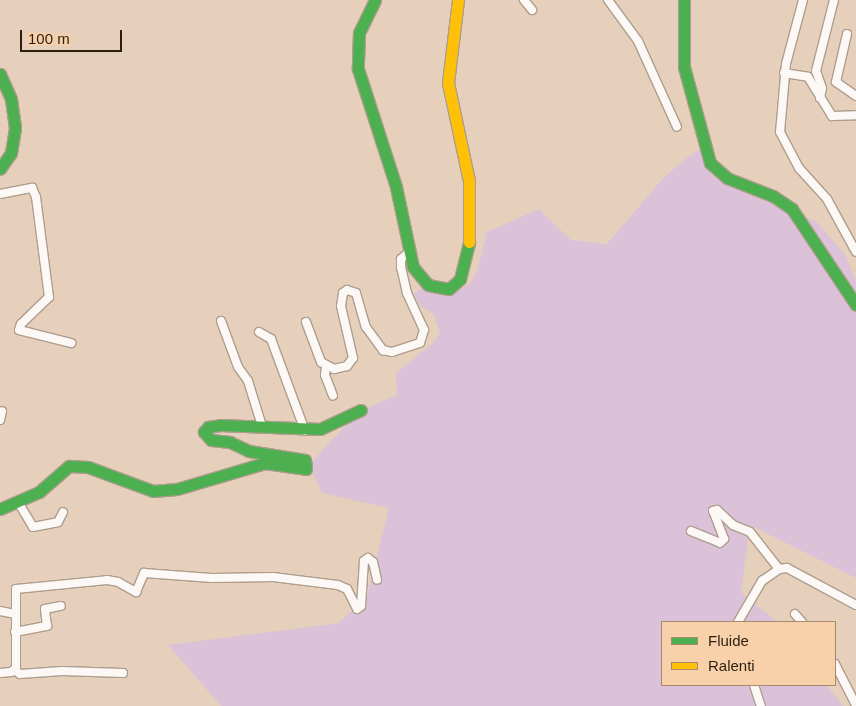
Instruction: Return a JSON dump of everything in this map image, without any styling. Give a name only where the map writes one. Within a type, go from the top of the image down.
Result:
[{"type":"street","points":[[375,0],[358,33],[356,54],[361,78],[396,187],[408,253],[420,279],[441,290],[449,289],[460,279],[466,262],[469,180],[448,76],[458,0]]},
{"type":"street","points":[[524,0],[532,10]]},
{"type":"street","points":[[608,0],[638,41],[677,127]]},
{"type":"street","points":[[684,0],[684,66],[710,163],[727,178],[773,196],[788,206],[808,229],[832,273],[856,305]]},
{"type":"street","points":[[803,0],[784,74],[780,132],[799,168],[827,199],[856,252]]},
{"type":"street","points":[[820,98],[822,88],[816,71],[834,0]]},
{"type":"street","points":[[847,34],[836,82],[856,96]]},
{"type":"street","points":[[0,74],[11,99],[15,128],[11,153],[0,169]]},
{"type":"street","points":[[784,74],[808,77],[832,116],[856,115]]},
{"type":"street","points":[[0,194],[32,188],[36,197],[49,297],[21,324],[19,330],[71,343]]},
{"type":"street","points":[[306,322],[321,362],[326,366],[342,368],[352,358],[342,306],[343,293],[347,290],[356,293],[366,327],[383,350],[415,346],[423,339],[424,330],[404,281],[401,259],[408,253]]},
{"type":"street","points":[[222,320],[238,367],[248,381],[262,426]]},
{"type":"street","points":[[259,332],[271,339],[305,431]]},
{"type":"street","points":[[326,366],[325,375],[333,396]]},
{"type":"street","points":[[0,509],[39,492],[62,468],[78,465],[152,491],[176,489],[264,463],[306,469],[308,464],[305,460],[249,451],[230,442],[211,440],[204,432],[208,427],[220,425],[262,426],[305,431],[331,426],[361,410]]},
{"type":"street","points":[[0,420],[2,411]]},
{"type":"street","points":[[18,502],[33,527],[58,522],[63,512]]},
{"type":"street","points":[[691,531],[720,543],[724,539],[713,511],[717,510],[733,525],[750,532],[779,569]]},
{"type":"street","points":[[14,670],[16,588],[107,580],[118,582],[136,592],[144,573],[212,578],[273,577],[338,585],[347,589],[357,609],[361,606],[364,562],[368,558],[373,562],[377,580]]},
{"type":"street","points":[[739,621],[762,581],[779,569],[787,568],[856,605]]},
{"type":"street","points":[[15,632],[47,626],[45,609],[61,606]]},
{"type":"street","points":[[0,612],[15,614]]},
{"type":"street","points":[[795,614],[801,621]]},
{"type":"street","points":[[836,666],[856,705]]},
{"type":"street","points":[[0,673],[14,670],[20,674],[62,671],[123,673]]},
{"type":"street","points":[[754,686],[760,706]]},
{"type":"shaded area","points":[[700,150],[710,174],[734,188],[817,222],[846,256],[856,281],[856,578],[750,525],[741,592],[776,621],[661,621],[661,686],[828,686],[843,706],[221,706],[168,645],[339,623],[367,596],[389,508],[322,493],[309,465],[358,412],[397,395],[396,373],[433,343],[440,333],[433,313],[420,306],[414,294],[422,288],[434,294],[454,294],[469,284],[476,274],[487,232],[539,209],[571,240],[607,244],[664,177],[693,153]]},
{"type":"traffic: fast","points":[[375,0],[359,33],[358,69],[396,187],[413,267],[428,285],[449,289],[460,279],[469,242]]},
{"type":"traffic: fast","points":[[684,0],[684,67],[710,163],[727,178],[773,196],[792,209],[856,305]]},
{"type":"traffic: fast","points":[[0,74],[11,99],[15,128],[11,153],[0,169]]},
{"type":"traffic: fast","points":[[0,509],[39,492],[69,466],[88,467],[153,491],[177,489],[265,463],[306,469],[305,460],[249,451],[230,442],[211,440],[204,432],[208,427],[220,425],[320,429],[361,410]]},
{"type":"traffic: slow","points":[[458,0],[448,83],[469,181],[469,242]]}]
